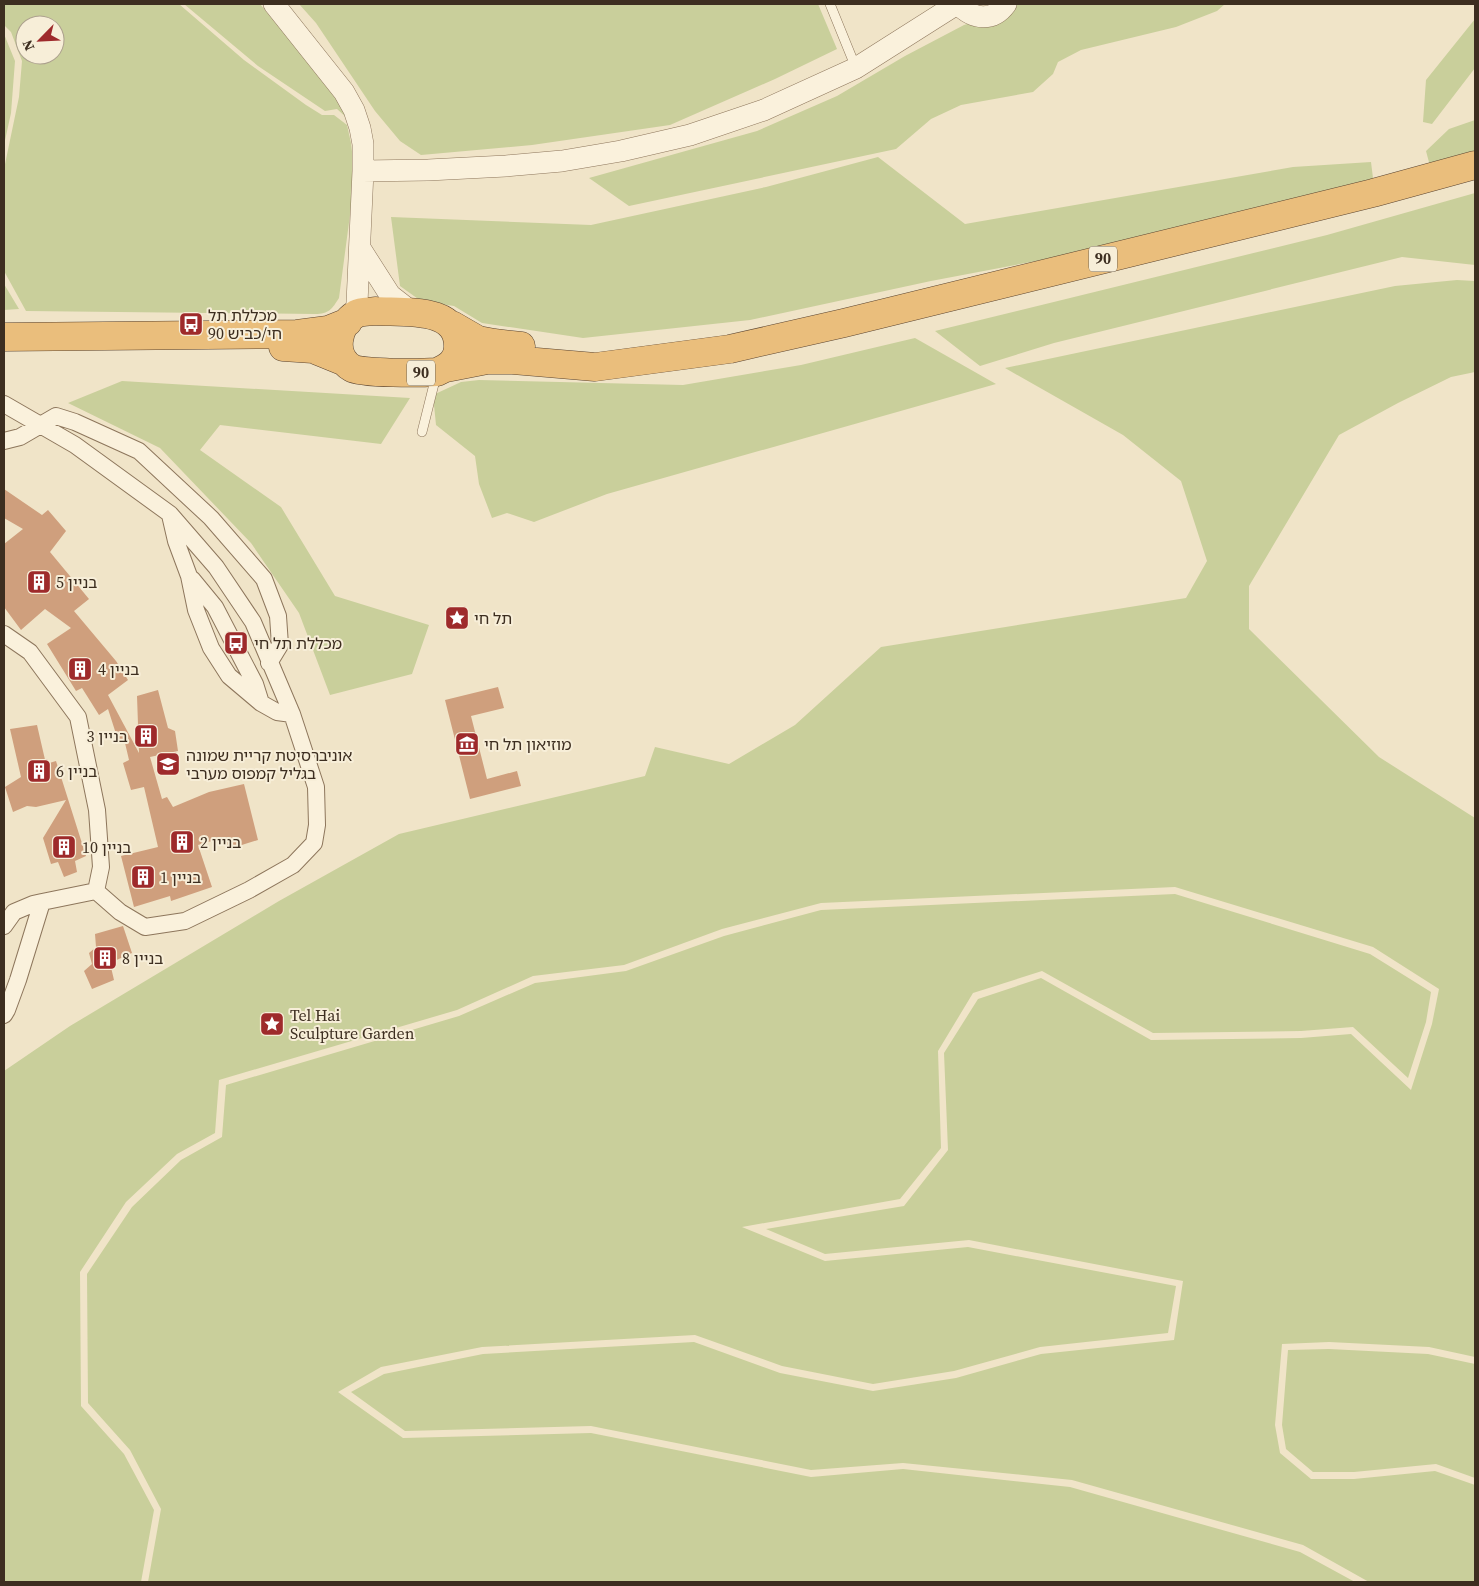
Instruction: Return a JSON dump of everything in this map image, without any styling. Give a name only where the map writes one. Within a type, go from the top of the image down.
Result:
[{"type":"highway","name":"90","points":[[4,353],[275,346],[325,353],[346,362],[352,368],[358,370],[426,373],[487,360],[513,360],[595,367],[730,349],[844,323],[1475,165]]},
{"type":"highway","name":"90","points":[[4,337],[297,334],[328,330],[366,312],[413,313],[437,316],[478,340],[494,344],[590,351],[730,349]]},
{"type":"highway","points":[[346,362],[341,354],[339,341],[342,328],[352,318]]},
{"type":"highway","name":"90","points":[[441,370],[453,363],[457,356],[456,331],[452,325]]},
{"type":"street","points":[[274,4],[344,92],[354,110],[360,128],[363,144],[360,248],[357,303],[352,318]]},
{"type":"street","points":[[363,171],[428,170],[562,162],[690,135],[764,110],[856,68],[957,4],[963,10],[979,16],[996,14],[1006,4]]},
{"type":"street","points":[[360,248],[390,296],[413,313]]},
{"type":"street","points":[[4,404],[76,445],[170,514],[216,567],[253,622],[292,714],[316,787],[314,843],[293,865],[249,890],[185,921],[145,927],[120,912],[96,891]]},
{"type":"street","points":[[4,441],[20,437],[56,416],[75,422],[139,451],[211,518],[264,579],[278,616],[280,645],[269,663]]},
{"type":"street","points":[[170,514],[176,541],[189,576],[196,610],[211,648],[229,676],[260,703],[276,712],[292,714]]},
{"type":"street","points":[[189,576],[215,607],[252,677],[260,703]]},
{"type":"street","points":[[4,634],[30,652],[78,717],[97,810],[101,867],[96,891]]},
{"type":"street","points":[[4,926],[14,912],[32,904],[96,891]]},
{"type":"street","points":[[4,1015],[18,980],[42,902]]},
{"type":"lane","points":[[830,4],[856,68]]},
{"type":"lane","points":[[422,432],[441,370]]},
{"type":"green space","points":[[4,4],[179,4],[244,60],[306,105],[322,115],[334,115],[347,125],[355,177],[339,298],[332,308],[327,312],[315,314],[26,311],[4,271],[4,169],[19,97],[22,65],[65,65],[65,15],[15,15],[15,43],[11,32],[4,25]]},
{"type":"green space","points":[[184,4],[260,4],[335,95],[347,118],[337,109],[325,111],[258,66]]},
{"type":"green space","points":[[299,4],[818,4],[837,49],[775,79],[670,125],[532,145],[421,155],[400,141],[375,111],[316,23]]},
{"type":"green space","points":[[1018,4],[1225,4],[1217,11],[1176,27],[1081,50],[1058,62],[1053,74],[1033,92],[961,105],[931,119],[896,149],[629,206],[589,178],[757,131],[837,96],[905,56],[964,25],[999,14]]},
{"type":"green space","points":[[1475,19],[1475,68],[1432,124],[1423,122],[1426,80]]},
{"type":"green space","points":[[4,34],[15,61],[11,113],[4,145]]},
{"type":"green space","points":[[1475,120],[1475,154],[1430,166],[1426,151],[1449,129]]},
{"type":"green space","points":[[878,157],[965,224],[1293,167],[1371,162],[1374,186],[1147,240],[931,281],[750,320],[583,338],[482,323],[454,306],[421,301],[400,286],[391,217],[591,225],[766,187]]},
{"type":"green space","points":[[1475,193],[1475,265],[1402,257],[1054,343],[980,366],[935,331],[1327,235]]},
{"type":"green space","points":[[1457,280],[1475,281],[1475,372],[1451,377],[1339,435],[1249,586],[1249,629],[1379,757],[1475,818],[1475,1357],[1429,1347],[1329,1342],[1282,1344],[1275,1425],[1280,1453],[1311,1479],[1354,1479],[1435,1471],[1475,1485],[1475,1582],[1369,1582],[1303,1545],[1072,1480],[903,1463],[811,1470],[591,1426],[405,1431],[351,1392],[384,1374],[483,1354],[694,1342],[780,1373],[873,1391],[956,1378],[1041,1354],[1174,1340],[1183,1281],[969,1240],[825,1254],[766,1229],[904,1206],[948,1150],[944,1053],[978,999],[1041,978],[1151,1040],[1301,1038],[1351,1034],[1411,1090],[1432,1024],[1439,989],[1373,947],[1175,887],[821,903],[722,929],[624,965],[533,976],[457,1010],[219,1080],[215,1133],[177,1154],[126,1202],[80,1272],[81,1406],[124,1454],[154,1510],[141,1582],[4,1582],[4,1071],[70,1026],[279,901],[399,834],[645,776],[655,747],[729,764],[795,725],[881,647],[1186,598],[1207,561],[1181,481],[1123,435],[1005,368],[1395,286]]},
{"type":"green space","points":[[4,284],[19,309],[4,310]]},
{"type":"green space","points":[[915,338],[996,384],[607,494],[534,522],[507,513],[492,518],[479,484],[475,456],[436,425],[433,395],[461,382],[479,380],[683,385],[801,365]]},
{"type":"green space","points":[[122,381],[410,398],[381,444],[220,425],[200,450],[281,507],[335,596],[429,625],[412,674],[330,695],[299,613],[251,543],[160,448],[68,403]]},
{"type":"green space","points":[[1175,894],[1370,954],[1431,992],[1426,1022],[1408,1078],[1353,1027],[1301,1031],[1153,1033],[1042,971],[973,993],[938,1051],[941,1148],[900,1199],[742,1227],[825,1261],[968,1247],[1176,1286],[1168,1333],[1040,1347],[954,1371],[873,1384],[782,1366],[695,1335],[482,1347],[381,1367],[338,1392],[403,1438],[591,1433],[811,1477],[903,1469],[1070,1487],[1300,1552],[1355,1582],[148,1582],[161,1509],[130,1450],[88,1403],[87,1274],[132,1207],[181,1160],[222,1137],[226,1085],[459,1016],[535,983],[626,971],[724,936],[821,910]]},
{"type":"green space","points":[[1329,1349],[1428,1354],[1475,1364],[1475,1478],[1436,1464],[1354,1472],[1313,1472],[1286,1449],[1282,1425],[1288,1350]]},
{"type":"building","points":[[4,489],[42,515],[48,510],[66,531],[50,552],[89,599],[74,611],[116,661],[128,680],[108,695],[139,753],[137,696],[158,690],[168,728],[175,731],[178,751],[150,757],[162,799],[167,797],[173,807],[209,792],[244,784],[258,840],[229,849],[222,838],[198,845],[212,887],[171,901],[170,896],[134,907],[121,856],[158,847],[144,787],[131,790],[123,763],[129,760],[125,743],[118,740],[108,709],[99,715],[82,688],[76,691],[47,644],[71,628],[45,609],[21,630],[4,607],[4,544],[23,529],[4,518]]},
{"type":"building","name":"מוזיאון תל חי","points":[[498,687],[504,708],[471,716],[487,779],[517,771],[521,786],[470,799],[445,700]]},
{"type":"building","name":"בניין 6","points":[[37,725],[46,764],[56,761],[86,856],[75,861],[77,872],[64,877],[58,862],[51,864],[43,838],[66,800],[36,807],[27,806],[13,812],[5,787],[21,777],[10,729]]},
{"type":"building","name":"בניין 8","points":[[123,926],[132,953],[110,963],[114,980],[92,989],[84,971],[92,964],[89,953],[96,947],[95,934]]},
{"type":"place","name":"מכללת תל חי/כביש 90","points":[[191,324]]},
{"type":"place","name":"בניין 5","points":[[39,582]]},
{"type":"place","name":"תל חי","points":[[457,618]]},
{"type":"place","name":"מכללת תל חי","points":[[236,643]]},
{"type":"place","name":"בניין 4","points":[[80,669]]},
{"type":"place","name":"בניין 3","points":[[146,736]]},
{"type":"place","name":"מוזיאון תל חי","points":[[467,744]]},
{"type":"place","name":"אוניברסיטת קריית שמונה בגליל קמפוס מערבי","points":[[168,764]]},
{"type":"place","name":"בניין 6","points":[[39,771]]},
{"type":"place","name":"בניין 2","points":[[182,842]]},
{"type":"place","name":"בניין 10","points":[[64,847]]},
{"type":"place","name":"בניין 1","points":[[143,877]]},
{"type":"place","name":"בניין 8","points":[[105,958]]},
{"type":"place","name":"Tel Hai Sculpture Garden","points":[[272,1024]]}]
